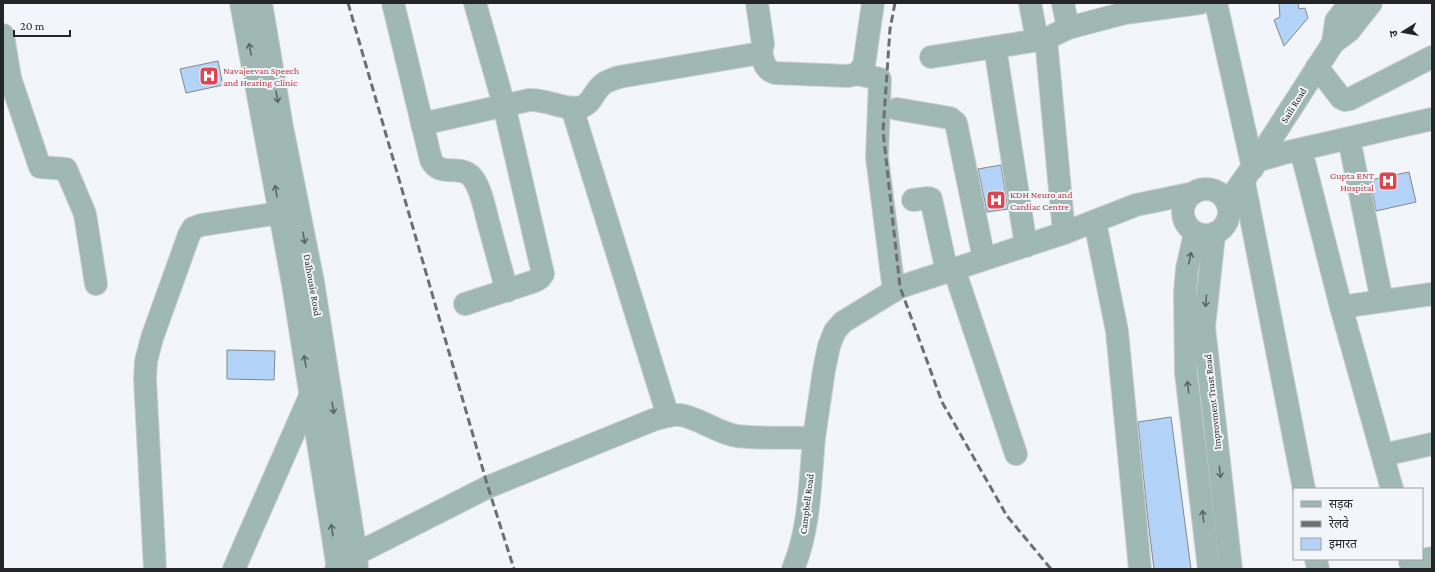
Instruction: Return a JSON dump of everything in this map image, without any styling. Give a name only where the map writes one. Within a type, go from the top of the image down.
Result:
[{"type":"street","name":"Dalhousie Road","points":[[241,3],[280,213],[310,396],[345,566]]},
{"type":"street","name":"Dalhousie Road","points":[[261,3],[282,128],[313,282],[325,360],[345,566]]},
{"type":"street","points":[[393,3],[431,160],[434,166],[439,169],[466,172],[477,185],[507,291]]},
{"type":"street","points":[[465,304],[535,281],[543,274],[504,105],[476,3]]},
{"type":"street","points":[[757,3],[763,44],[761,53],[765,67],[769,71],[775,73],[848,76],[858,74],[880,78],[877,157],[894,291]]},
{"type":"street","points":[[858,74],[864,66],[873,3]]},
{"type":"street","points":[[1030,3],[1042,40],[1064,233]]},
{"type":"street","points":[[1063,3],[1068,28]]},
{"type":"street","points":[[931,57],[1042,40],[1068,28],[1124,8],[1200,3]]},
{"type":"street","points":[[1216,3],[1251,170],[1304,488]]},
{"type":"street","name":"Saili Road","points":[[1227,203],[1251,170],[1317,67],[1337,24],[1350,3]]},
{"type":"street","points":[[1337,24],[1371,3]]},
{"type":"street","points":[[3,35],[7,79],[40,167],[66,169],[85,214],[96,284]]},
{"type":"street","points":[[995,47],[1026,246]]},
{"type":"street","points":[[422,124],[504,105],[538,99],[572,108],[582,107],[588,104],[601,85],[619,77],[761,53]]},
{"type":"street","points":[[1317,67],[1341,98],[1345,100],[1350,99],[1432,57]]},
{"type":"street","points":[[572,108],[668,416]]},
{"type":"street","points":[[897,108],[950,118],[956,123],[984,259]]},
{"type":"street","points":[[1251,170],[1301,150],[1432,119]]},
{"type":"street","points":[[1349,139],[1382,301]]},
{"type":"street","points":[[1301,150],[1341,308],[1392,488]]},
{"type":"street","points":[[1203,189],[1213,190],[1221,195],[1227,203],[1229,212],[1222,230],[1204,234],[1188,227],[1184,218],[1183,208],[1187,199],[1194,192],[1203,189]]},
{"type":"street","name":"Campbell Road","points":[[793,569],[797,560],[805,528],[814,438],[824,370],[829,346],[835,331],[843,322],[900,287],[1064,233],[1136,205],[1194,192]]},
{"type":"street","points":[[913,200],[928,198],[932,199],[950,270],[1016,454]]},
{"type":"street","points":[[155,569],[145,379],[146,361],[152,338],[189,235],[193,228],[201,225],[280,213]]},
{"type":"street","points":[[1095,222],[1117,330],[1140,569]]},
{"type":"street","name":"Improvment Trust Road","points":[[1204,234],[1204,327],[1216,536],[1231,569]]},
{"type":"street","points":[[1341,308],[1432,294]]},
{"type":"street","points":[[234,569],[325,360]]},
{"type":"street","points":[[345,566],[488,487],[653,420],[679,415],[736,435],[814,438]]},
{"type":"street","points":[[1383,455],[1432,444]]},
{"type":"street","points":[[1209,569],[1216,536]]},
{"type":"street","points":[[1410,563],[1432,558]]},
{"type":"building","points":[[1279,3],[1298,3],[1299,9],[1305,8],[1308,18],[1284,46],[1274,20],[1280,17]]},
{"type":"building","points":[[218,61],[223,85],[186,93],[180,69]]},
{"type":"building","points":[[1001,165],[1008,209],[987,212],[978,169]]},
{"type":"building","points":[[1409,172],[1416,202],[1376,211],[1370,180]]},
{"type":"building","points":[[227,350],[275,351],[274,380],[227,379]]},
{"type":"building","points":[[1171,417],[1191,569],[1154,569],[1138,422]]},
{"type":"railway","points":[[348,3],[488,487],[514,569]]},
{"type":"railway","points":[[895,3],[890,29],[883,131],[900,287],[942,402],[1007,516],[1051,569]]},
{"type":"place","name":"Navajeevan Speech and Hearing Clinic","points":[[209,76]]},
{"type":"place","name":"Gupta ENT Hospital","points":[[1388,181]]},
{"type":"place","name":"KDH Neuro and Cardiac Centre","points":[[996,200]]}]
